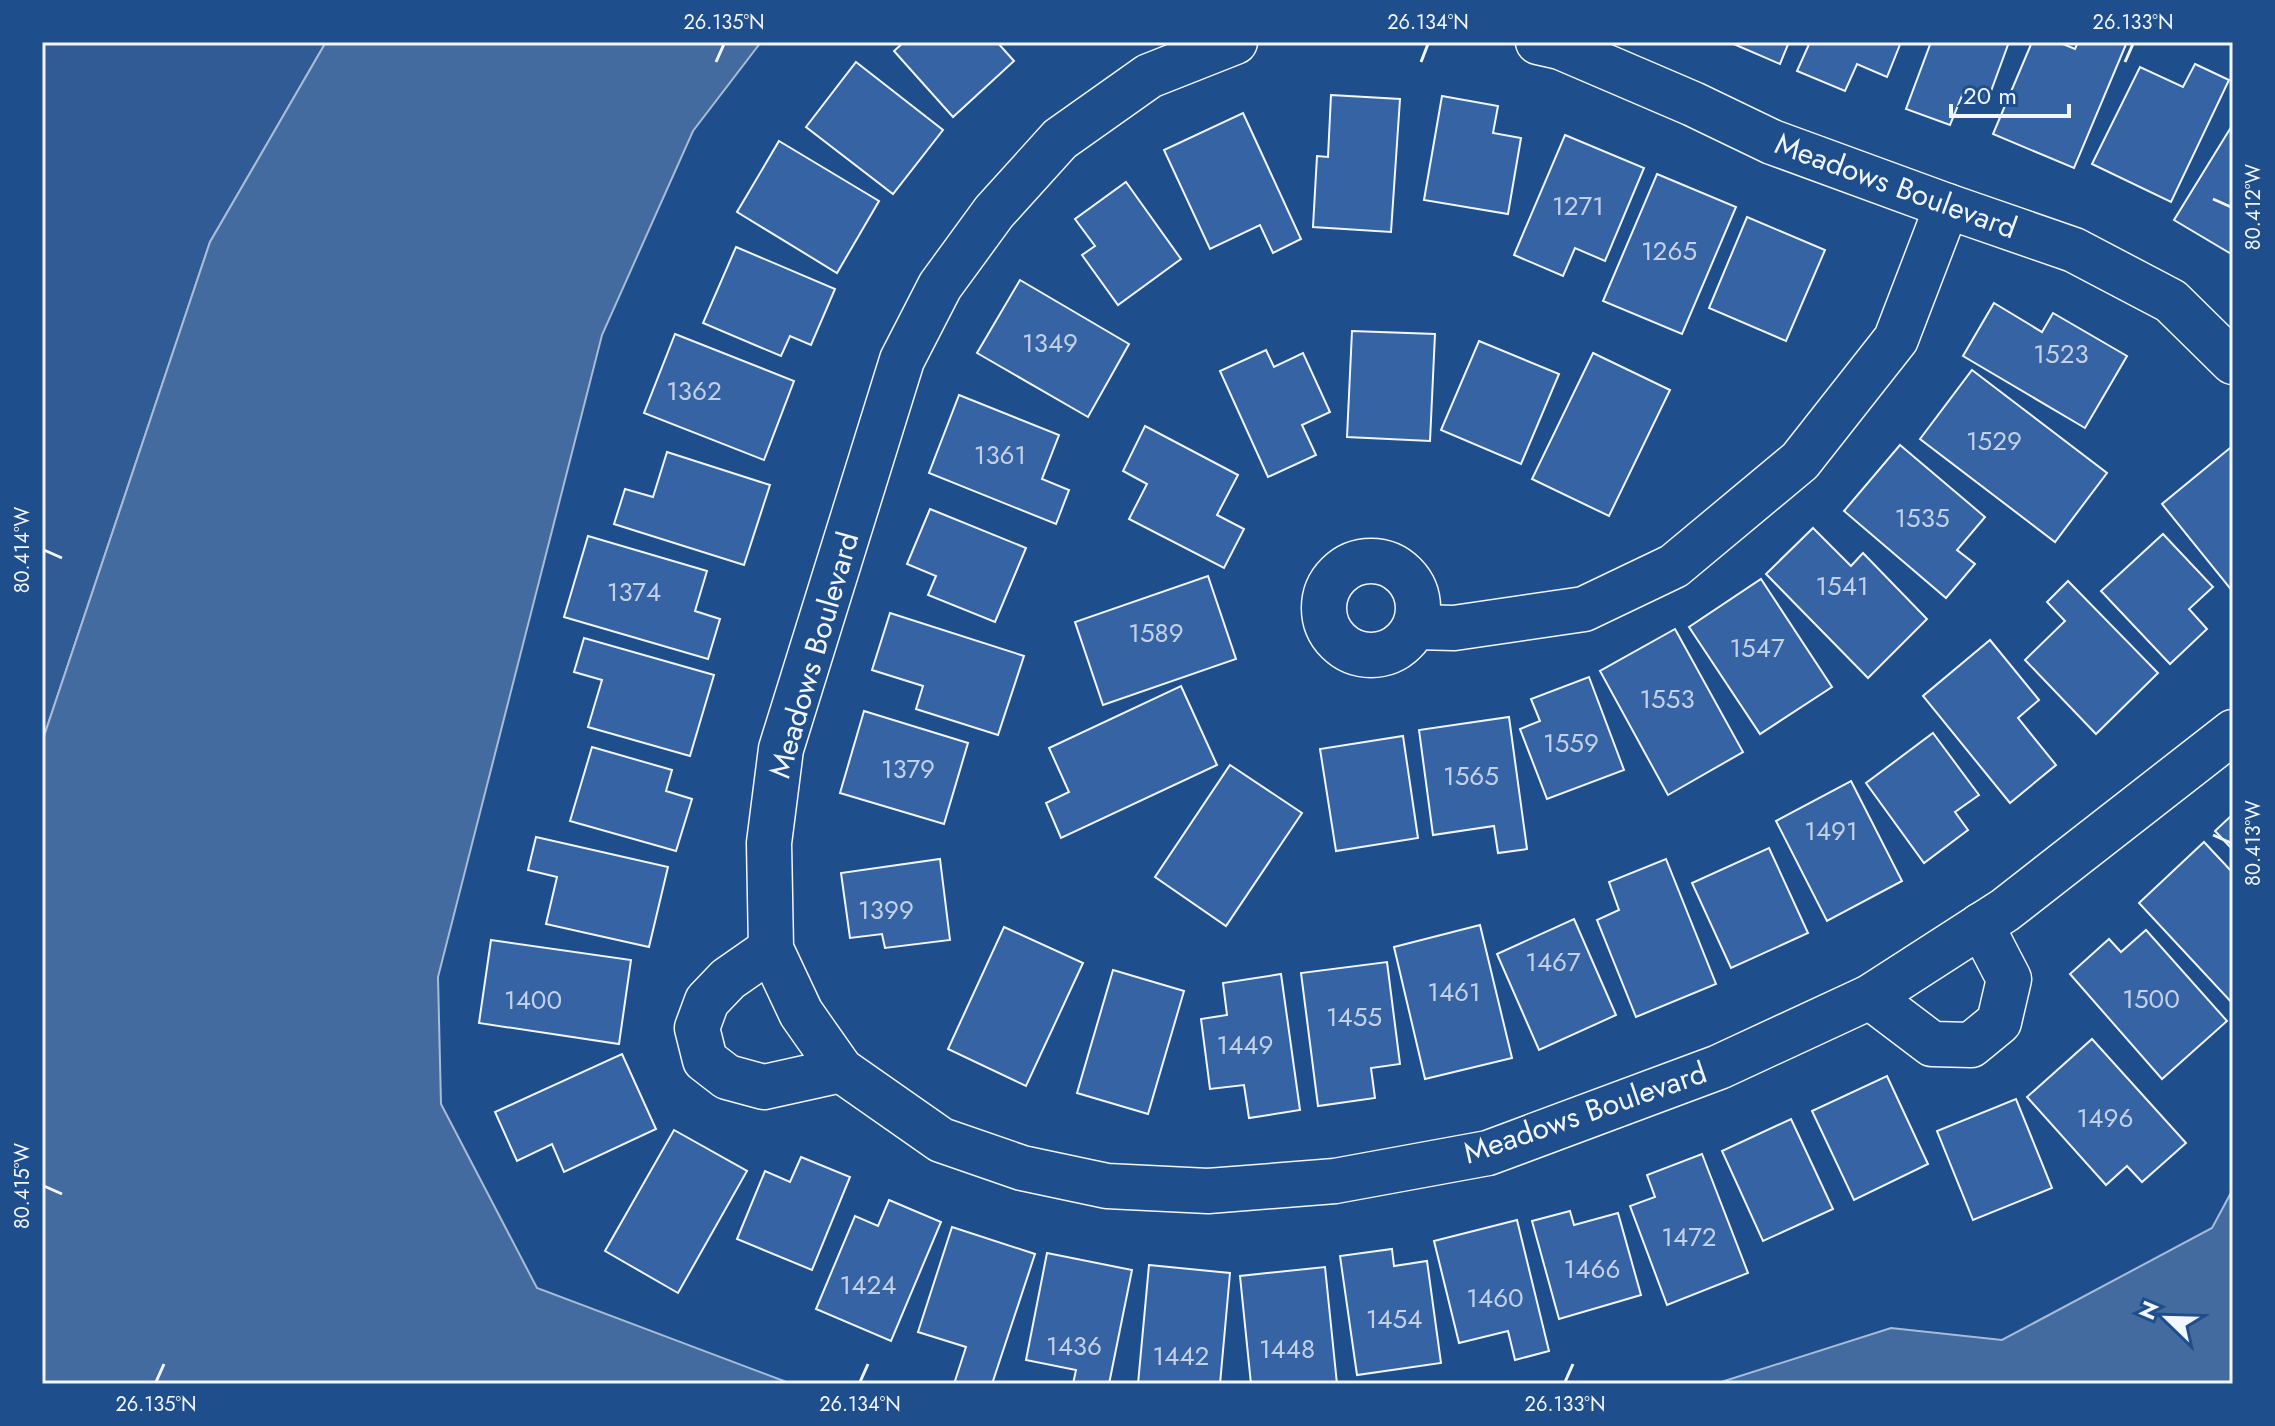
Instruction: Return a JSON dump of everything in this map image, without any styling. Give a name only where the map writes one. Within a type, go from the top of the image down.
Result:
[{"type":"street","name":"Meadows Boulevard","points":[[1235,42],[1149,76],[1060,139],[994,212],[940,286],[902,360],[781,749],[769,843],[771,949],[801,1013],[841,1070],[941,1140],[1022,1168],[1107,1186],[1208,1191],[1335,1181],[1488,1153],[1719,1067],[1870,997],[2005,910],[2233,732]]},
{"type":"street","name":"Meadows Boulevard","points":[[1538,42],[1560,47],[1772,142],[2074,250],[2171,301],[2233,362]]},
{"type":"street","points":[[1415,627],[1454,628],[1584,609],[1674,566],[1800,461],[1896,339],[1947,206]]},
{"type":"street","points":[[1870,997],[1932,1044],[1971,1045],[1999,1022],[2009,979],[1981,925]]},
{"type":"street","points":[[771,949],[728,979],[707,1001],[697,1028],[705,1060],[727,1077],[764,1087],[841,1070]]},
{"type":"shaded area","points":[[42,42],[326,42],[210,242],[42,742]]},
{"type":"shaded area","points":[[326,42],[761,42],[693,131],[602,335],[438,977],[441,1104],[537,1288],[792,1384],[42,1384],[42,742],[210,242]]},
{"type":"shaded area","points":[[2233,1189],[2233,1384],[1715,1384],[1891,1328],[2002,1340],[2212,1228]]},
{"type":"building","points":[[904,42],[997,42],[1014,61],[953,117],[894,51]]},
{"type":"building","points":[[1729,42],[1789,42],[1780,64]]},
{"type":"building","points":[[1810,42],[1901,42],[1887,77],[1857,64],[1845,91],[1797,71]]},
{"type":"building","points":[[1931,42],[2009,42],[1987,102],[1963,93],[1950,125],[1906,109]]},
{"type":"building","points":[[2032,42],[2058,42],[2075,49],[2078,42],[2127,42],[2074,168],[1993,134]]},
{"type":"building","points":[[856,62],[943,130],[893,194],[806,127]]},
{"type":"building","points":[[2195,64],[2229,80],[2171,202],[2092,164],[2140,67],[2183,87]]},
{"type":"building","points":[[1331,95],[1400,99],[1391,232],[1313,227],[1317,156],[1328,157]]},
{"type":"building","points":[[1442,96],[1498,106],[1493,133],[1521,138],[1508,214],[1424,200]]},
{"type":"building","points":[[1243,113],[1301,239],[1273,253],[1260,225],[1210,249],[1164,150]]},
{"type":"building","points":[[2233,124],[2233,255],[2174,220]]},
{"type":"building","points":[[1565,135],[1644,168],[1605,261],[1575,248],[1563,276],[1514,255]]},
{"type":"building","points":[[779,141],[879,201],[837,273],[737,212]]},
{"type":"building","points":[[1657,174],[1736,207],[1682,334],[1603,301]]},
{"type":"building","points":[[1126,182],[1181,259],[1118,305],[1082,255],[1095,246],[1075,219]]},
{"type":"building","points":[[1747,217],[1825,250],[1786,341],[1709,308]]},
{"type":"building","points":[[736,247],[835,289],[811,345],[790,336],[781,356],[703,323]]},
{"type":"building","points":[[1020,280],[1129,344],[1088,417],[977,353]]},
{"type":"building","points":[[1994,303],[2042,332],[2053,313],[2127,356],[2085,428],[1963,356]]},
{"type":"building","points":[[1352,331],[1435,334],[1430,441],[1347,437]]},
{"type":"building","points":[[675,334],[794,381],[764,460],[644,413]]},
{"type":"building","points":[[1479,341],[1559,374],[1521,464],[1441,430]]},
{"type":"building","points":[[1266,350],[1274,367],[1303,353],[1330,412],[1302,425],[1316,455],[1268,477],[1220,371]]},
{"type":"building","points":[[1593,353],[1670,390],[1609,516],[1532,479]]},
{"type":"building","points":[[1972,370],[2107,473],[2055,542],[1920,439]]},
{"type":"building","points":[[959,395],[1059,435],[1042,479],[1069,490],[1056,524],[929,473]]},
{"type":"building","points":[[1145,426],[1238,475],[1217,515],[1244,529],[1224,568],[1129,519],[1147,484],[1123,471]]},
{"type":"building","points":[[1900,445],[1985,517],[1957,550],[1975,564],[1946,598],[1844,511]]},
{"type":"building","points":[[2230,448],[2233,451],[2233,592],[2162,504]]},
{"type":"building","points":[[667,452],[770,485],[744,565],[614,524],[625,489],[653,497]]},
{"type":"building","points":[[930,509],[1026,548],[995,622],[928,595],[936,576],[907,564]]},
{"type":"building","points":[[1813,528],[1851,566],[1863,553],[1927,619],[1868,678],[1766,574]]},
{"type":"building","points":[[2163,534],[2213,587],[2189,609],[2207,629],[2170,664],[2101,591]]},
{"type":"building","points":[[588,536],[707,571],[695,611],[720,619],[708,659],[564,617]]},
{"type":"building","points":[[1208,576],[1236,659],[1103,705],[1075,622]]},
{"type":"building","points":[[1761,579],[1832,687],[1760,734],[1689,627]]},
{"type":"building","points":[[2068,581],[2158,673],[2096,734],[2025,660],[2065,621],[2047,602]]},
{"type":"building","points":[[890,613],[1024,656],[998,735],[916,709],[923,686],[872,670]]},
{"type":"building","points":[[1675,629],[1743,752],[1668,795],[1600,671]]},
{"type":"building","points":[[584,638],[714,675],[690,756],[588,727],[602,680],[574,672]]},
{"type":"building","points":[[1990,640],[2039,700],[2018,718],[2056,765],[2010,803],[1923,696]]},
{"type":"building","points":[[1589,677],[1624,770],[1547,799],[1520,729],[1540,721],[1531,699]]},
{"type":"building","points":[[1181,686],[1217,765],[1061,838],[1046,803],[1069,792],[1049,748]]},
{"type":"building","points":[[864,711],[968,743],[944,824],[840,793]]},
{"type":"building","points":[[1509,717],[1527,849],[1498,853],[1494,826],[1433,835],[1419,730]]},
{"type":"building","points":[[1933,733],[1979,795],[1955,812],[1968,830],[1924,863],[1866,783]]},
{"type":"building","points":[[1403,736],[1418,838],[1336,851],[1320,749]]},
{"type":"building","points":[[592,747],[672,770],[666,791],[692,799],[676,851],[570,821]]},
{"type":"building","points":[[1230,765],[1302,813],[1226,926],[1155,877]]},
{"type":"building","points":[[1851,781],[1902,881],[1827,921],[1776,821]]},
{"type":"building","points":[[2233,814],[2233,850],[2215,831]]},
{"type":"building","points":[[536,837],[668,867],[649,947],[546,924],[557,877],[528,870]]},
{"type":"building","points":[[2204,842],[2233,873],[2233,1004],[2139,903]]},
{"type":"building","points":[[1769,848],[1808,933],[1731,968],[1692,883]]},
{"type":"building","points":[[940,859],[950,940],[885,948],[882,934],[850,938],[841,873]]},
{"type":"building","points":[[1666,859],[1716,984],[1636,1017],[1597,920],[1619,910],[1609,882]]},
{"type":"building","points":[[1574,919],[1616,1015],[1539,1050],[1497,954]]},
{"type":"building","points":[[1480,925],[1512,1058],[1425,1079],[1394,947]]},
{"type":"building","points":[[1004,927],[1083,963],[1026,1086],[948,1049]]},
{"type":"building","points":[[2146,930],[2227,1021],[2162,1079],[2070,974],[2109,939],[2121,952]]},
{"type":"building","points":[[491,940],[631,960],[619,1044],[479,1023]]},
{"type":"building","points":[[1387,962],[1400,1064],[1371,1068],[1375,1098],[1318,1106],[1301,973]]},
{"type":"building","points":[[1113,970],[1184,991],[1148,1114],[1077,1093]]},
{"type":"building","points":[[1281,974],[1300,1110],[1249,1118],[1244,1085],[1210,1089],[1201,1019],[1227,1015],[1223,983]]},
{"type":"building","points":[[2092,1039],[2186,1143],[2142,1182],[2127,1166],[2106,1185],[2027,1097]]},
{"type":"building","points":[[622,1054],[656,1129],[564,1172],[552,1144],[517,1161],[495,1112]]},
{"type":"building","points":[[1887,1076],[1928,1164],[1854,1200],[1812,1111]]},
{"type":"building","points":[[2016,1099],[2052,1188],[1973,1220],[1937,1131]]},
{"type":"building","points":[[1791,1119],[1833,1209],[1763,1241],[1722,1151]]},
{"type":"building","points":[[674,1130],[747,1171],[678,1293],[605,1251]]},
{"type":"building","points":[[1702,1154],[1748,1273],[1667,1305],[1630,1206],[1655,1197],[1647,1175]]},
{"type":"building","points":[[801,1157],[850,1177],[812,1270],[737,1239],[765,1171],[790,1182]]},
{"type":"building","points":[[889,1200],[941,1222],[891,1341],[816,1309],[855,1216],[878,1226]]},
{"type":"building","points":[[1570,1211],[1574,1225],[1618,1213],[1641,1295],[1559,1319],[1532,1221]]},
{"type":"building","points":[[1517,1220],[1549,1351],[1515,1360],[1508,1331],[1459,1343],[1434,1241]]},
{"type":"building","points":[[952,1227],[1035,1254],[992,1384],[954,1384],[966,1347],[918,1332]]},
{"type":"building","points":[[1392,1249],[1394,1266],[1427,1261],[1441,1363],[1357,1375],[1340,1256]]},
{"type":"building","points":[[1047,1253],[1132,1270],[1109,1384],[1073,1384],[1076,1370],[1026,1360]]},
{"type":"building","points":[[1149,1265],[1230,1273],[1220,1384],[1138,1384]]},
{"type":"building","points":[[1325,1267],[1337,1384],[1251,1384],[1240,1276]]}]
